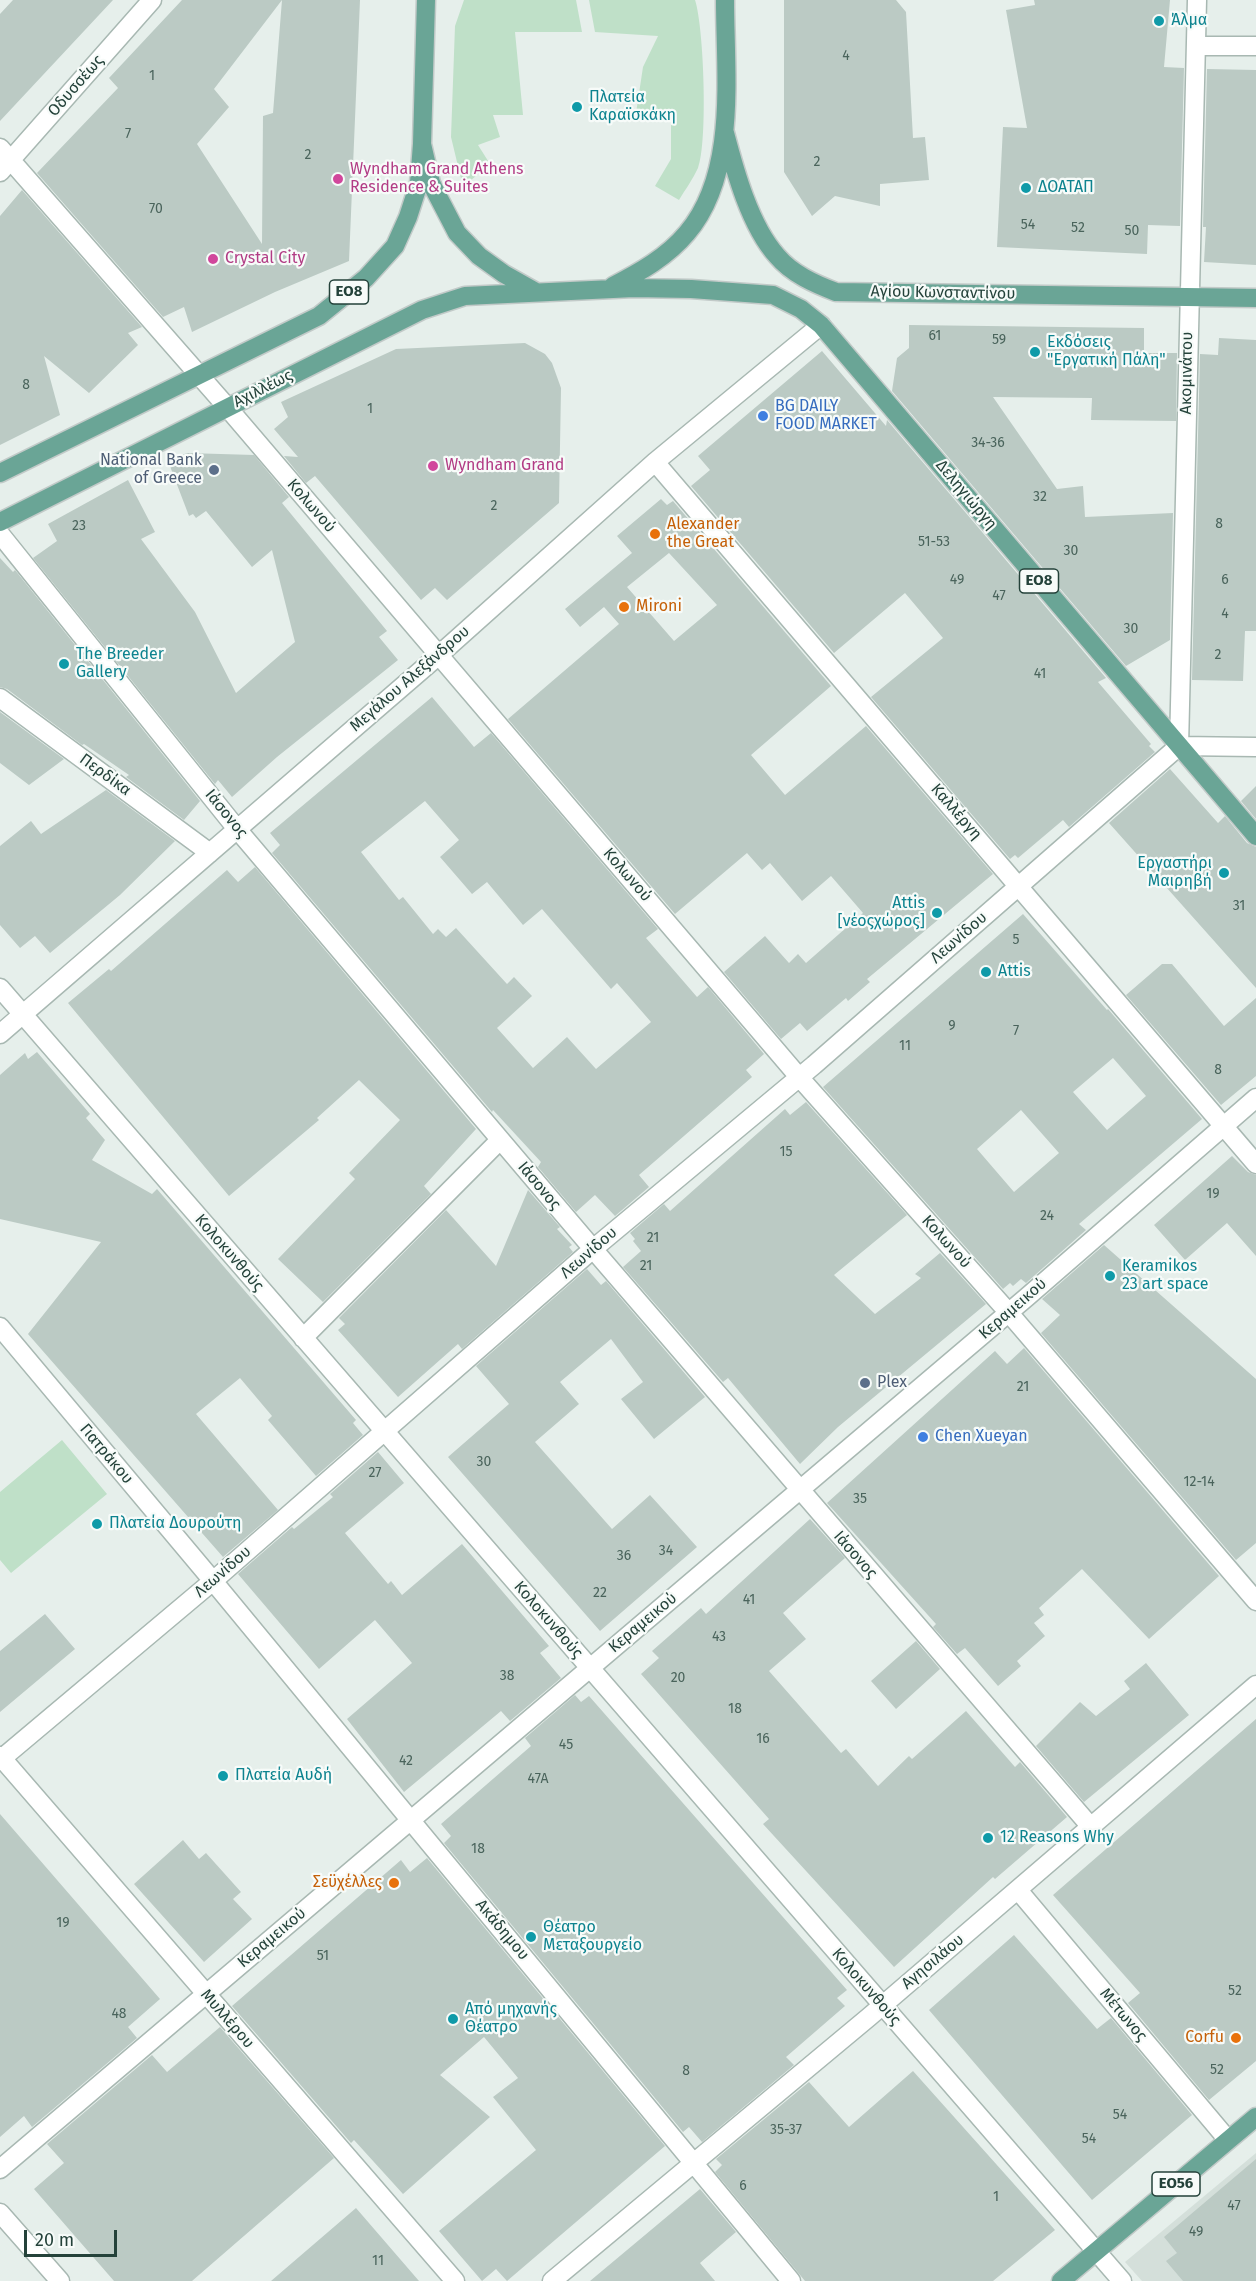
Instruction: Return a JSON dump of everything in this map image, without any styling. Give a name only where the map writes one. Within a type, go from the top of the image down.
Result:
[{"type":"main road","name":"ΕΟ8","points":[[0,473],[319,316],[366,278],[394,246],[408,217],[418,183],[422,144],[426,0]]},
{"type":"main road","name":"ΕΟ8","points":[[422,144],[431,183],[457,233],[479,256],[504,274],[536,291],[606,290],[657,261],[688,232],[711,195],[725,133],[725,0]]},
{"type":"main road","name":"Αγίου Κωνσταντίνου","points":[[725,133],[736,174],[762,236],[777,257],[796,273],[816,285],[836,292],[1256,298]]},
{"type":"main road","name":"Δεληγιώργη","points":[[606,290],[680,289],[773,295],[801,309],[821,325],[1256,836]]},
{"type":"main road","name":"Αχιλλέως","points":[[0,522],[422,310],[465,296],[536,291]]},
{"type":"main road","name":"ΕΟ56","points":[[1061,2281],[1256,2117]]},
{"type":"street","name":"Οδυσσέως","points":[[4,160],[152,0]]},
{"type":"street","name":"Ακομινάτου","points":[[1179,746],[1188,297],[1197,0]]},
{"type":"street","points":[[1196,46],[1256,46]]},
{"type":"street","name":"Κολωνού","points":[[4,160],[199,375],[799,1077],[1009,1313],[1256,1601]]},
{"type":"street","name":"Μεγάλου Αλεξάνδρου","points":[[0,1034],[439,655],[655,462],[821,325]]},
{"type":"street","name":"Καλλέργη","points":[[655,462],[1256,1164]]},
{"type":"street","name":"Ιάσονος","points":[[0,534],[237,829],[593,1249],[1091,1827]]},
{"type":"street","name":"Περδίκα","points":[[0,698],[210,853]]},
{"type":"street","points":[[1179,746],[1256,747]]},
{"type":"street","name":"Λεωνίδου","points":[[1,1758],[213,1581],[593,1249],[799,1077],[1179,746]]},
{"type":"street","name":"Κολοκυνθούς","points":[[0,988],[1122,2281]]},
{"type":"street","name":"Κεραμεικού","points":[[0,2169],[1009,1313],[1256,1098]]},
{"type":"street","points":[[303,1338],[500,1140]]},
{"type":"street","name":"Γιατράκου","points":[[2,1335],[213,1581]]},
{"type":"street","name":"Ακάδημου","points":[[213,1581],[791,2281]]},
{"type":"street","name":"Αγησιλάου","points":[[552,2281],[1018,1890],[1256,1685]]},
{"type":"street","name":"Μυλλέρου","points":[[1,1758],[455,2281]]},
{"type":"street","name":"Μέτωνος","points":[[1018,1890],[1228,2140]]},
{"type":"street","points":[[0,2213],[60,2281]]},
{"type":"shaded area","points":[[1256,2153],[1256,2281],[1142,2281],[1125,2262]]},
{"type":"green space","points":[[464,0],[576,0],[582,32],[515,32],[523,115],[493,115],[500,137],[478,145],[490,164],[463,187],[451,137],[455,26]]},
{"type":"green space","points":[[589,0],[695,0],[703,58],[703,135],[698,168],[679,200],[655,186],[671,159],[671,116],[636,113],[643,67],[658,36],[595,32]]},
{"type":"green space","points":[[62,1440],[107,1494],[11,1573],[0,1560],[0,1492]]},
{"type":"building","points":[[13,0],[113,0],[0,121],[0,14]]},
{"type":"building","points":[[182,0],[282,0],[360,0],[349,261],[275,292],[192,332],[184,307],[163,317],[37,173],[118,88],[109,78]],"holes":[[[282,0],[273,113],[263,116],[262,244],[197,144],[229,107],[214,89]]]},
{"type":"building","points":[[784,0],[896,0],[906,12],[913,138],[925,137],[929,180],[880,184],[880,206],[835,196],[812,216],[784,172]]},
{"type":"building","points":[[1034,0],[1170,0],[1164,67],[1184,68],[1180,226],[1148,225],[1147,254],[997,247],[1003,127],[1027,128],[1006,10],[1035,5]]},
{"type":"building","points":[[1207,69],[1256,70],[1256,265],[1204,262]]},
{"type":"building","points":[[22,190],[142,327],[128,333],[138,345],[89,393],[44,356],[60,415],[0,445],[0,216]]},
{"type":"building","points":[[909,325],[1144,328],[1144,353],[1177,353],[1176,421],[1091,420],[1092,398],[993,397],[1057,489],[1083,486],[1085,517],[1173,513],[1170,640],[1126,666],[892,391],[897,358],[909,348]]},
{"type":"building","points":[[1219,338],[1256,340],[1256,631],[1245,631],[1243,681],[1192,680],[1200,354],[1218,355]]},
{"type":"building","name":"Wyndham Grand","points":[[525,343],[545,354],[552,363],[561,388],[559,503],[447,600],[435,588],[421,600],[315,476],[306,483],[284,456],[298,457],[274,429],[288,417],[281,402],[396,349]]},
{"type":"building","points":[[822,351],[886,426],[887,420],[1106,678],[1098,682],[1151,744],[1149,746],[1155,752],[1069,827],[1063,820],[1018,858],[1015,855],[1010,859],[871,697],[943,638],[905,593],[834,653],[691,486],[710,470],[698,456]]},
{"type":"building","points":[[187,453],[254,455],[289,497],[282,503],[387,631],[379,637],[398,660],[277,757],[232,797],[218,780],[215,784],[33,558],[57,541],[48,524],[128,480],[155,532],[141,539],[195,612],[236,693],[295,642],[272,550],[252,567],[206,511],[196,518],[193,514],[189,516],[168,461]]},
{"type":"building","points":[[661,499],[667,505],[673,501],[831,686],[751,755],[785,795],[866,726],[993,874],[867,979],[870,982],[848,1001],[846,998],[807,1031],[800,1023],[781,1039],[724,972],[765,936],[789,963],[798,954],[806,963],[863,913],[831,876],[802,901],[770,863],[762,870],[747,853],[675,914],[508,719],[619,624],[604,607],[580,627],[565,609],[632,553],[617,536]],"holes":[[[669,553],[717,605],[674,641],[627,587]]]},
{"type":"building","points":[[0,558],[13,572],[15,570],[200,801],[184,820],[126,777],[129,775],[84,744],[82,745],[7,689],[0,687]]},
{"type":"building","points":[[432,697],[474,747],[491,733],[658,929],[646,938],[697,997],[708,987],[764,1054],[746,1070],[752,1077],[639,1175],[649,1187],[615,1216],[595,1195],[576,1212],[538,1167],[541,1162],[493,1110],[492,1112],[272,853],[280,845],[270,833]],"holes":[[[425,801],[459,840],[440,857],[472,894],[487,882],[523,925],[542,909],[611,989],[617,983],[651,1022],[596,1069],[567,1037],[533,1068],[497,1028],[532,996],[514,977],[507,984],[456,928],[446,937],[438,929],[433,934],[403,897],[399,900],[361,852]]]},
{"type":"building","points":[[0,712],[64,759],[29,785],[0,763]]},
{"type":"building","points":[[1170,769],[1218,823],[1225,816],[1247,843],[1256,847],[1256,988],[1109,823]]},
{"type":"building","points":[[1256,786],[1256,819],[1241,801]]},
{"type":"building","points":[[106,790],[175,841],[120,895],[50,953],[35,936],[20,948],[0,925],[0,846],[31,821],[41,834]]},
{"type":"building","points":[[255,867],[476,1129],[424,1186],[431,1194],[323,1302],[278,1259],[355,1179],[349,1173],[400,1120],[359,1080],[317,1118],[319,1120],[229,1196],[68,1003],[109,969],[111,971],[227,870],[238,882]]},
{"type":"building","points":[[1023,914],[1202,1119],[1079,1224],[1086,1230],[1026,1283],[1021,1279],[1013,1286],[1010,1283],[1003,1289],[823,1087]],"holes":[[[1113,1058],[1146,1096],[1107,1130],[1073,1092]],[[1021,1110],[1059,1153],[1014,1192],[977,1149]]]},
{"type":"building","points":[[1162,964],[1172,964],[1224,1026],[1256,998],[1256,1076],[1221,1105],[1126,995]]},
{"type":"building","points":[[37,1052],[90,1114],[86,1118],[105,1140],[92,1160],[152,1194],[157,1189],[356,1420],[353,1423],[363,1435],[316,1476],[268,1420],[272,1416],[240,1378],[196,1414],[278,1510],[223,1557],[28,1334],[101,1242],[0,1219],[0,1075],[25,1053],[28,1059]]},
{"type":"building","points":[[806,1102],[907,1215],[834,1275],[875,1314],[921,1278],[915,1274],[940,1253],[986,1304],[838,1427],[800,1464],[728,1378],[723,1382],[623,1267],[641,1251],[630,1233],[664,1204],[670,1211],[785,1109],[790,1115]]},
{"type":"building","points":[[1232,1156],[1248,1172],[1256,1175],[1256,1256],[1227,1223],[1185,1260],[1154,1225]]},
{"type":"building","points":[[528,1190],[560,1227],[557,1229],[572,1245],[569,1247],[573,1252],[462,1349],[458,1344],[398,1397],[338,1330],[345,1324],[339,1318],[446,1210],[496,1266]]},
{"type":"building","points":[[1104,1245],[1256,1379],[1256,1543],[1236,1560],[1041,1333],[1060,1315],[1042,1299]]},
{"type":"building","points":[[587,1269],[601,1285],[606,1281],[705,1397],[654,1439],[621,1399],[643,1382],[611,1339],[560,1382],[579,1404],[535,1442],[612,1529],[650,1495],[697,1547],[600,1631],[448,1457],[509,1404],[476,1366]]},
{"type":"building","points":[[1024,1348],[1219,1576],[1149,1639],[1082,1569],[1039,1608],[1044,1615],[1034,1623],[1045,1636],[1017,1661],[1021,1666],[998,1686],[965,1648],[957,1654],[933,1627],[936,1624],[827,1503],[995,1351],[1007,1364]]},
{"type":"building","points":[[378,1452],[404,1483],[345,1533],[388,1584],[391,1581],[402,1595],[462,1544],[549,1646],[540,1653],[561,1678],[510,1721],[501,1711],[404,1792],[347,1719],[412,1663],[375,1620],[319,1669],[238,1574],[292,1527],[294,1529],[333,1497],[330,1494]]},
{"type":"building","points":[[810,1519],[845,1558],[783,1613],[806,1639],[769,1671],[841,1753],[846,1749],[878,1786],[909,1756],[912,1759],[966,1711],[1015,1767],[1020,1762],[1067,1817],[995,1879],[993,1877],[894,1967],[763,1824],[769,1819],[641,1674],[659,1658],[652,1651],[701,1608],[706,1614]]},
{"type":"building","points":[[45,1614],[75,1649],[0,1712],[0,1651]]},
{"type":"building","points":[[916,1641],[940,1669],[896,1709],[871,1681]]},
{"type":"building","points":[[1146,1663],[1189,1715],[1084,1802],[1036,1746],[1080,1702],[1096,1716],[1130,1689],[1124,1681]]},
{"type":"building","points":[[575,1695],[581,1702],[589,1696],[847,1990],[837,1998],[845,2006],[786,2057],[794,2065],[702,2142],[689,2127],[683,2132],[444,1843],[451,1836],[441,1824],[531,1746],[525,1738]]},
{"type":"building","points":[[1256,1719],[1256,2061],[1209,2100],[1128,2003],[1140,1993],[1053,1895]]},
{"type":"building","points":[[0,1814],[160,1999],[128,2027],[137,2038],[32,2127],[24,2116],[0,2137]]},
{"type":"building","points":[[183,1840],[199,1859],[206,1853],[241,1892],[233,1899],[252,1919],[204,1962],[134,1884]]},
{"type":"building","points":[[427,1858],[665,2146],[507,2281],[496,2269],[482,2281],[439,2231],[536,2150],[493,2097],[518,2078],[484,2037],[440,2075],[490,2117],[403,2194],[354,2140],[351,2143],[232,2006],[401,1860],[410,1872]]},
{"type":"building","points":[[1014,1935],[1097,2029],[1111,2018],[1192,2115],[1092,2200],[929,2010]]},
{"type":"building","points":[[220,2027],[334,2158],[192,2281],[114,2281],[34,2189],[64,2163],[47,2144],[152,2055],[167,2072]]},
{"type":"building","points":[[913,2071],[1055,2230],[993,2281],[805,2281],[715,2172],[722,2165],[716,2159],[809,2082],[849,2127]]},
{"type":"building","points":[[1256,2159],[1256,2281],[1183,2281],[1166,2261],[1177,2253],[1164,2237]]},
{"type":"building","points":[[700,2189],[736,2232],[700,2263],[715,2281],[590,2281]]},
{"type":"building","points":[[356,2208],[419,2281],[271,2281]]},
{"type":"place","name":"Άλμα","points":[[1159,21]]},
{"type":"place","name":"Πλατεία Καραϊσκάκη","points":[[577,107]]},
{"type":"place","name":"Wyndham Grand Athens Residence & Suites","points":[[338,179]]},
{"type":"place","name":"ΔΟΑΤΑΠ","points":[[1026,188]]},
{"type":"place","name":"Crystal City","points":[[213,259]]},
{"type":"place","name":"Εκδόσεις \"Εργατική Πάλη\"","points":[[1035,352]]},
{"type":"place","name":"BG DAILY FOOD MARKET","points":[[763,416]]},
{"type":"place","name":"Wyndham Grand","points":[[433,466]]},
{"type":"place","name":"National Bank of Greece","points":[[214,470]]},
{"type":"place","name":"Alexander the Great","points":[[655,534]]},
{"type":"place","name":"Mironi","points":[[624,607]]},
{"type":"place","name":"The Breeder Gallery","points":[[64,664]]},
{"type":"place","name":"Εργαστήρι Μαιρηβή","points":[[1224,873]]},
{"type":"place","name":"Attis [νέοςχώρος]","points":[[937,913]]},
{"type":"place","name":"Attis","points":[[986,972]]},
{"type":"place","name":"Keramikos 23 art space","points":[[1110,1276]]},
{"type":"place","name":"Plex","points":[[865,1383]]},
{"type":"place","name":"Chen Xueyan","points":[[923,1437]]},
{"type":"place","name":"Πλατεία Δουρούτη","points":[[97,1524]]},
{"type":"place","name":"Πλατεία Αυδή","points":[[223,1776]]},
{"type":"place","name":"12 Reasons Why","points":[[988,1838]]},
{"type":"place","name":"Σεϋχέλλες","points":[[394,1883]]},
{"type":"place","name":"Θέατρο Μεταξουργείο","points":[[531,1937]]},
{"type":"place","name":"Από μηχανής Θέατρο","points":[[453,2019]]},
{"type":"place","name":"Corfu","points":[[1236,2038]]}]
